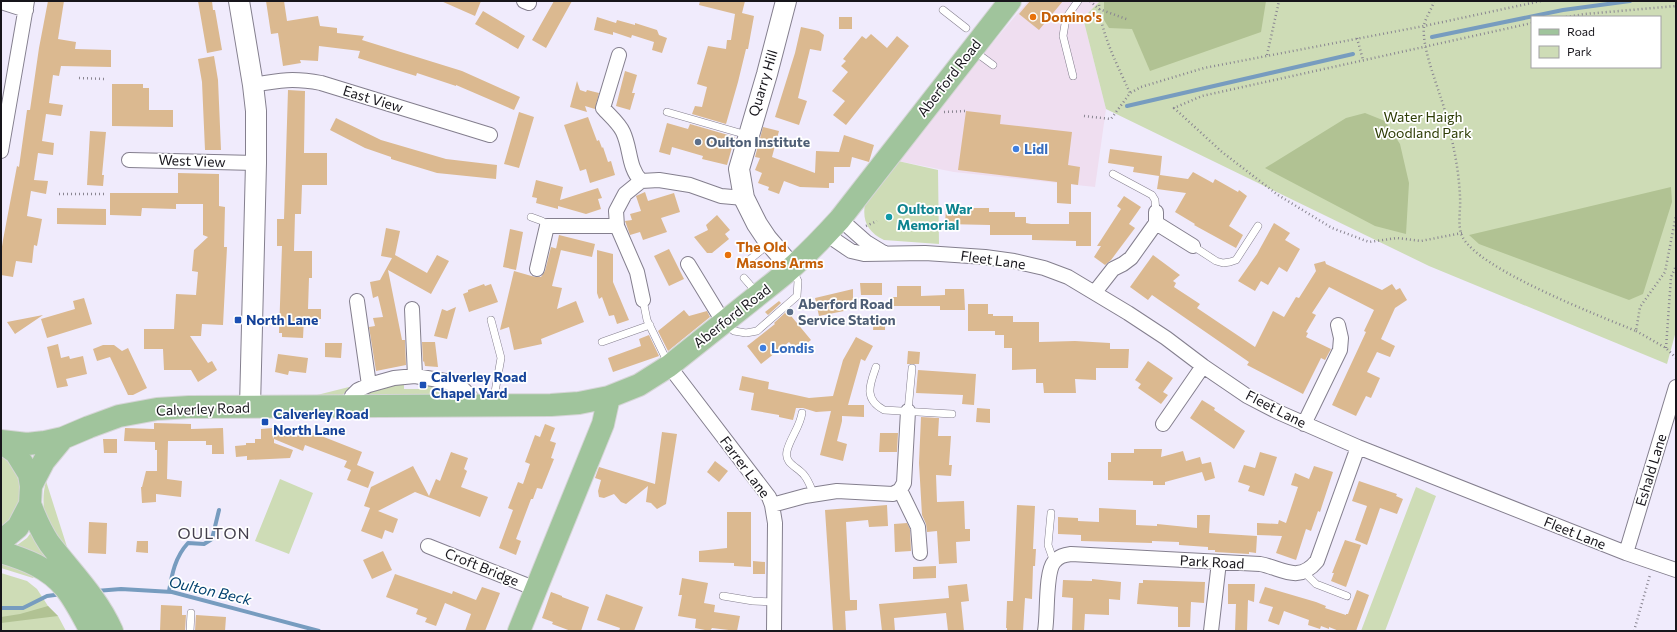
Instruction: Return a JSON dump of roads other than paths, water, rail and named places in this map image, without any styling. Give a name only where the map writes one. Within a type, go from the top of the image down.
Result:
[{"type":"main road","name":"Aberford Road","points":[[609,397],[639,385],[669,366],[792,268],[833,227],[1010,1]]},
{"type":"main road","name":"Calverley Road","points":[[1,442],[27,444],[63,438],[88,427],[120,416],[157,409],[189,407],[572,403],[609,397]]},
{"type":"main road","points":[[519,631],[603,424],[609,397]]},
{"type":"main road","name":"Calverley Road","points":[[1,539],[6,537],[18,527],[44,461],[63,438]]},
{"type":"main road","points":[[1,442],[16,453],[29,474],[31,495],[38,525],[80,595],[91,631]]},
{"type":"main road","points":[[1,552],[21,558],[51,573],[80,595],[112,631]]},
{"type":"street","points":[[239,1],[256,111],[250,407]]},
{"type":"street","name":"Quarry Hill","points":[[786,1],[767,74],[739,169],[744,198],[757,224],[770,243],[792,268]]},
{"type":"street","points":[[1,2],[27,6],[2,144]]},
{"type":"street","points":[[619,55],[603,108],[623,131],[634,173],[641,181]]},
{"type":"street","name":"East View","points":[[253,85],[285,79],[309,81],[490,135]]},
{"type":"street","name":"West View","points":[[129,160],[256,163]]},
{"type":"street","points":[[643,300],[637,272],[617,226],[616,211],[625,194],[641,181],[659,180],[690,185],[721,196],[744,198]]},
{"type":"street","points":[[1095,292],[1113,269],[1131,258],[1156,218],[1193,246]]},
{"type":"street","points":[[537,269],[547,226],[617,226]]},
{"type":"street","points":[[833,227],[866,242],[885,254]]},
{"type":"street","name":"Fleet Lane","points":[[833,227],[851,251],[864,254],[939,253],[985,256],[1044,268],[1068,277],[1095,292],[1166,338],[1203,366],[1254,399],[1278,412],[1358,447],[1626,553],[1676,570]]},
{"type":"street","points":[[688,264],[724,323]]},
{"type":"street","points":[[357,301],[369,385]]},
{"type":"street","points":[[412,308],[415,376]]},
{"type":"street","points":[[1304,424],[1340,350],[1341,338],[1339,322]]},
{"type":"street","name":"Farrer Lane","points":[[669,366],[769,497],[775,523],[774,631]]},
{"type":"street","points":[[1163,424],[1203,366]]},
{"type":"street","points":[[348,406],[352,396],[358,390],[369,385],[394,378],[415,376],[445,381],[463,389],[482,405]]},
{"type":"street","name":"Eshald Lane","points":[[1626,553],[1676,387]]},
{"type":"street","points":[[772,505],[836,491],[893,494],[900,490],[904,483],[908,411]]},
{"type":"street","points":[[1304,572],[1317,561],[1358,447]]},
{"type":"street","points":[[900,490],[918,527],[920,553]]},
{"type":"street","name":"Croft Bridge","points":[[428,546],[536,589]]},
{"type":"street","name":"Park Road","points":[[1054,562],[1059,557],[1071,554],[1260,564],[1292,573],[1304,572]]},
{"type":"street","points":[[1045,631],[1049,574],[1054,562]]},
{"type":"street","points":[[1211,631],[1219,562]]},
{"type":"lane","points":[[1073,76],[1063,36],[1066,18],[1078,1]]},
{"type":"lane","points":[[943,10],[966,28]]},
{"type":"lane","points":[[972,49],[993,65]]},
{"type":"lane","points":[[667,112],[748,136]]},
{"type":"lane","points":[[1113,174],[1152,195],[1155,200],[1156,218]]},
{"type":"lane","points":[[531,217],[542,221],[547,226]]},
{"type":"lane","points":[[1193,246],[1216,261],[1223,263],[1230,262],[1236,260],[1258,226]]},
{"type":"lane","points":[[748,261],[770,243]]},
{"type":"lane","points":[[724,323],[734,330],[746,333],[757,331],[798,296],[798,281],[792,268]]},
{"type":"lane","points":[[744,278],[759,295]]},
{"type":"lane","points":[[643,300],[645,313],[669,366]]},
{"type":"lane","points":[[482,405],[501,358],[491,320]]},
{"type":"lane","points":[[602,342],[650,325]]},
{"type":"lane","points":[[876,367],[869,392],[874,403],[884,410],[952,414]]},
{"type":"lane","points":[[908,411],[912,368]]},
{"type":"lane","points":[[802,413],[801,421],[787,450],[787,456],[788,461],[804,475],[814,495]]},
{"type":"lane","points":[[1051,512],[1048,546],[1054,562]]},
{"type":"lane","points":[[1304,572],[1316,584],[1347,596]]},
{"type":"lane","points":[[723,596],[753,601],[774,602]]},
{"type":"lane","points":[[190,612],[190,631]]},
{"type":"waterway","points":[[1534,16],[1563,10],[1630,1]]},
{"type":"waterway","points":[[1432,37],[1531,17]]},
{"type":"waterway","points":[[1127,106],[1353,54]]},
{"type":"waterway","points":[[169,591],[173,572],[180,554],[188,543],[204,544],[212,539],[219,510]]},
{"type":"waterway","name":"Oulton Beck","points":[[96,591],[121,589],[172,592],[319,631]]},
{"type":"waterway","name":"Oulton Beck","points":[[1,608],[23,608],[47,596],[62,594]]},
{"type":"place","name":"Domino's","points":[[1033,17]]},
{"type":"place","name":"Oulton Institute","points":[[698,142]]},
{"type":"place","name":"Lidl","points":[[1016,149]]},
{"type":"place","name":"Oulton War Memorial","points":[[889,217]]},
{"type":"place","name":"The Old Masons Arms","points":[[728,255]]},
{"type":"place","name":"Aberford Road Service Station","points":[[790,312]]},
{"type":"place","name":"North Lane","points":[[238,320]]},
{"type":"place","name":"Londis","points":[[763,348]]},
{"type":"place","name":"Calverley Road Chapel Yard","points":[[423,385]]},
{"type":"place","name":"Calverley Road North Lane","points":[[265,422]]},
{"type":"district","name":"OULTON","points":[[214,533]]},
{"type":"park label","name":"Water Haigh Woodland Park","points":[[1423,126]]}]
